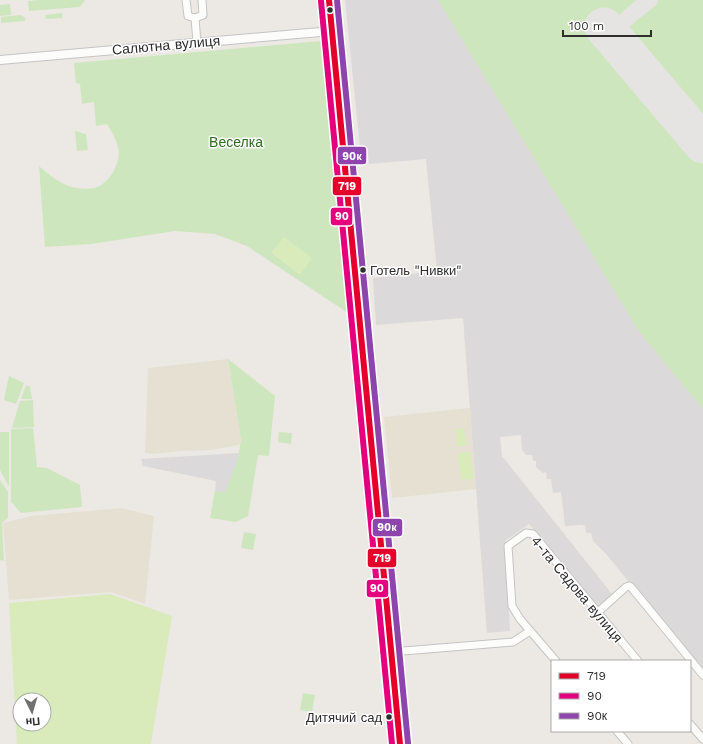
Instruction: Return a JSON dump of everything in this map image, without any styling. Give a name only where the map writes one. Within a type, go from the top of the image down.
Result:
[{"type":"street","points":[[186,0],[188,16],[195,18],[203,15],[202,0]]},
{"type":"street","points":[[328,0],[400,744]]},
{"type":"street","points":[[195,18],[197,43]]},
{"type":"street","name":"Салютна вулиця","points":[[0,60],[332,31]]},
{"type":"street","name":"4-та Садова вулиця","points":[[530,631],[520,619],[511,604],[508,548],[509,545],[526,533],[533,534],[637,660]]},
{"type":"street","points":[[597,613],[629,586],[691,660]]},
{"type":"street","points":[[391,652],[513,642],[530,631],[555,660]]},
{"type":"street","points":[[691,660],[703,675]]},
{"type":"street","points":[[691,725],[703,739]]},
{"type":"street","points":[[618,732],[628,744]]},
{"type":"shaded area","points":[[345,0],[703,0],[703,672],[606,554],[593,541],[591,533],[586,533],[585,526],[565,526],[561,492],[553,493],[551,479],[547,479],[546,472],[543,473],[536,467],[536,461],[533,461],[532,455],[526,455],[522,450],[521,435],[500,437],[502,456],[612,594],[597,608],[529,524],[505,541],[510,631],[487,633],[463,318],[376,325],[373,278],[437,271],[426,159],[369,164],[367,147],[360,147]]},
{"type":"shaded area","points":[[228,359],[241,440],[239,445],[210,450],[152,454],[145,453],[148,368]]},
{"type":"shaded area","points":[[470,408],[476,489],[392,498],[384,417]]},
{"type":"shaded area","points":[[239,453],[225,493],[215,491],[216,481],[143,466],[141,459]]},
{"type":"shaded area","points":[[122,508],[154,516],[145,604],[111,592],[9,600],[3,523],[31,516]]},
{"type":"green space","points":[[85,0],[80,7],[29,11],[28,1]]},
{"type":"green space","points":[[438,0],[703,0],[703,409],[640,333]]},
{"type":"green space","points":[[10,4],[11,15],[0,16],[0,5]]},
{"type":"green space","points":[[62,13],[62,18],[46,19],[45,15]]},
{"type":"green space","points":[[21,15],[25,18],[25,21],[1,23],[1,17]]},
{"type":"green space","name":"Веселка","points":[[321,41],[348,313],[247,246],[215,234],[175,231],[91,244],[45,247],[39,166],[62,183],[73,187],[90,189],[104,183],[112,174],[117,163],[119,152],[113,134],[107,124],[96,126],[94,102],[82,104],[80,84],[76,83],[74,63]]},
{"type":"green space","points":[[75,131],[86,134],[88,150],[77,151]]},
{"type":"green space","points":[[284,237],[312,258],[300,275],[271,253]]},
{"type":"green space","points":[[228,359],[275,396],[269,456],[258,455],[248,516],[236,522],[210,518],[215,491],[225,492],[237,462],[241,440]]},
{"type":"green space","points":[[9,376],[24,383],[16,404],[4,400]]},
{"type":"green space","points":[[26,385],[30,387],[32,399],[21,399]]},
{"type":"green space","points":[[33,400],[34,427],[12,428],[20,401]]},
{"type":"green space","points":[[33,428],[37,467],[47,468],[80,485],[82,507],[21,513],[11,502],[11,429]]},
{"type":"green space","points":[[464,428],[466,446],[457,446],[456,429]]},
{"type":"green space","points":[[0,432],[9,432],[9,487],[0,470]]},
{"type":"green space","points":[[279,432],[292,433],[291,444],[278,442]]},
{"type":"green space","points":[[471,452],[474,479],[461,480],[458,453]]},
{"type":"green space","points":[[0,480],[8,492],[8,518],[2,523],[4,561],[0,560]]},
{"type":"green space","points":[[244,532],[256,534],[253,550],[241,548]]},
{"type":"green space","points":[[110,594],[172,616],[151,744],[17,744],[16,732],[52,732],[52,692],[14,692],[9,603]]},
{"type":"green space","points":[[303,693],[315,695],[312,712],[300,710]]},
{"type":"taxiway","points":[[622,48],[618,33],[620,27],[630,15],[650,0]]},
{"type":"runway","points":[[604,27],[703,144]]},
{"type":"transit line","name":"719","points":[[329,0],[400,744]]},
{"type":"transit line","name":"90к","points":[[337,0],[408,743]]},
{"type":"transit line","name":"90","points":[[321,1],[392,744]]},
{"type":"place","name":"Готель \"Нивки\"","points":[[363,270]]},
{"type":"place","name":"Дитячий сад","points":[[389,717]]}]
